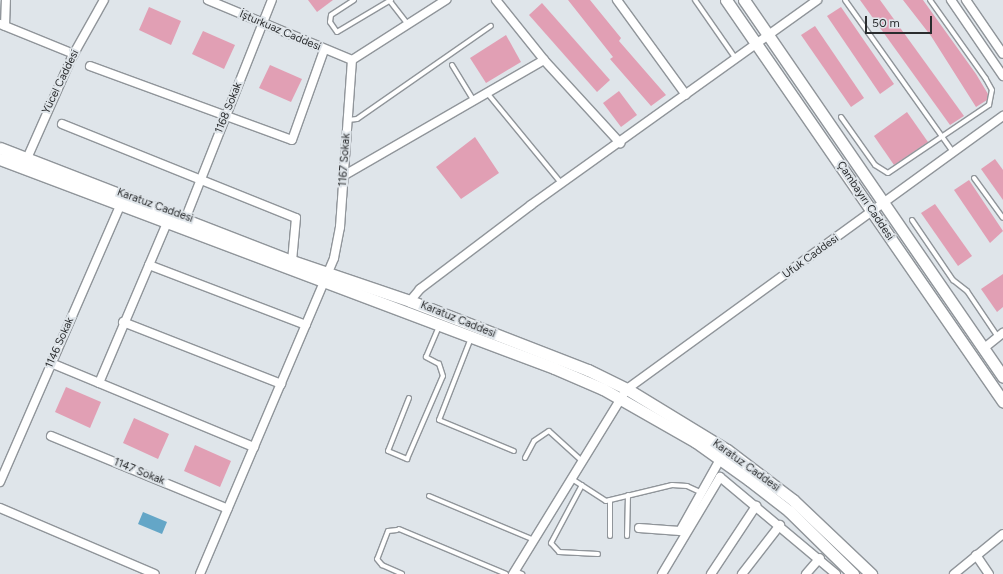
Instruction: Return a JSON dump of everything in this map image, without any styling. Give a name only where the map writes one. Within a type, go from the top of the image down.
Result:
[{"type":"street","points":[[6,0],[3,25],[74,54]]},
{"type":"street","name":"Yücel Caddesi","points":[[25,162],[74,54],[104,0]]},
{"type":"street","name":"İşturkuaz Caddesi","points":[[208,0],[324,50],[352,60]]},
{"type":"street","name":"1168 Sokak","points":[[186,217],[272,0]]},
{"type":"street","points":[[352,60],[410,26],[446,0]]},
{"type":"street","points":[[496,0],[544,60],[620,143]]},
{"type":"street","points":[[617,0],[686,95]]},
{"type":"street","name":"Çambayırı Caddesi","points":[[726,0],[1003,402]]},
{"type":"street","name":"Çambayırı Caddesi","points":[[744,0],[1003,376]]},
{"type":"street","points":[[410,300],[420,289],[562,183],[758,45],[817,0]]},
{"type":"street","points":[[951,0],[1003,76]]},
{"type":"street","points":[[966,0],[1003,54]]},
{"type":"street","points":[[90,66],[292,140],[324,50]]},
{"type":"street","name":"1167 Sokak","points":[[200,574],[334,258],[340,227],[352,60]]},
{"type":"street","points":[[344,176],[488,94],[544,60]]},
{"type":"street","name":"Ufuk Caddesi","points":[[517,573],[534,540],[620,399],[628,389],[1003,116]]},
{"type":"street","points":[[62,124],[200,181],[296,218],[292,260]]},
{"type":"street","name":"Karatuz Caddesi","points":[[0,148],[25,162],[120,206],[167,224],[325,278],[410,300],[566,361],[628,389],[793,500],[871,574]]},
{"type":"street","name":"Karatuz Caddesi","points":[[0,159],[25,162],[186,217],[292,260],[325,278]]},
{"type":"street","name":"1146 Sokak","points":[[0,482],[120,206]]},
{"type":"street","points":[[99,383],[123,322],[172,212]]},
{"type":"street","points":[[149,265],[306,325]]},
{"type":"street","points":[[325,278],[439,325],[554,368],[620,399],[724,454],[789,511],[853,574]]},
{"type":"street","points":[[123,322],[281,384]]},
{"type":"street","points":[[983,349],[1001,335]]},
{"type":"street","points":[[51,363],[254,447]]},
{"type":"street","name":"1147 Sokak","points":[[51,436],[228,509]]},
{"type":"street","points":[[639,528],[680,531],[724,454]]},
{"type":"street","points":[[662,574],[720,477],[820,558],[836,574]]},
{"type":"street","points":[[711,574],[756,506]]},
{"type":"street","points":[[0,508],[155,574]]},
{"type":"street","points":[[742,574],[780,525]]},
{"type":"street","points":[[954,574],[1003,534]]},
{"type":"street","points":[[976,555],[989,574]]},
{"type":"street","points":[[806,574],[820,558]]},
{"type":"lane","points":[[354,0],[331,15],[330,22],[337,32],[390,0],[410,26]]},
{"type":"lane","points":[[695,0],[736,60]]},
{"type":"lane","points":[[845,0],[953,152]]},
{"type":"lane","points":[[841,117],[875,165],[888,173],[989,105],[992,90],[930,0]]},
{"type":"lane","points":[[347,120],[357,119],[491,26]]},
{"type":"lane","points":[[452,65],[475,101]]},
{"type":"lane","points":[[488,94],[562,183]]},
{"type":"lane","points":[[974,178],[1003,218]]},
{"type":"lane","points":[[912,220],[953,280],[967,291],[1001,335]]},
{"type":"lane","points":[[409,398],[388,451],[407,459],[443,376],[439,364],[426,357],[439,325]]},
{"type":"lane","points":[[472,337],[439,420],[514,451]]},
{"type":"lane","points":[[525,458],[534,441],[549,431],[582,461]]},
{"type":"lane","points":[[572,478],[601,500],[610,500],[677,484],[702,493]]},
{"type":"lane","points":[[582,485],[551,543],[559,552],[598,554]]},
{"type":"lane","points":[[627,536],[628,495]]},
{"type":"lane","points":[[429,496],[534,540]]},
{"type":"lane","points":[[610,500],[610,536]]},
{"type":"lane","points":[[402,574],[382,565],[377,559],[388,531],[398,530],[506,574]]},
{"type":"water","points":[[143,512],[167,522],[162,534],[138,524]]},
{"type":"building","points":[[308,0],[333,0],[317,12]]},
{"type":"building","points":[[568,0],[590,0],[621,38],[619,41],[666,95],[651,106],[610,59],[613,57]]},
{"type":"building","points":[[860,0],[880,0],[964,116],[950,125]]},
{"type":"building","points":[[903,0],[923,0],[976,74],[988,94],[987,100],[976,107],[931,36]]},
{"type":"building","points":[[542,3],[610,80],[597,92],[529,15]]},
{"type":"building","points":[[149,7],[181,21],[171,45],[139,30]]},
{"type":"building","points":[[841,7],[894,84],[880,94],[827,16]]},
{"type":"building","points":[[815,26],[864,98],[851,107],[801,35]]},
{"type":"building","points":[[203,31],[235,45],[224,69],[192,54]]},
{"type":"building","points":[[506,35],[521,62],[486,83],[470,58]]},
{"type":"building","points":[[270,65],[302,79],[291,102],[259,88]]},
{"type":"building","points":[[619,91],[637,115],[621,127],[603,103]]},
{"type":"building","points":[[907,112],[928,142],[894,165],[874,136]]},
{"type":"building","points":[[475,137],[499,173],[461,199],[436,167]]},
{"type":"building","points":[[995,159],[1003,170],[1003,200],[981,169]]},
{"type":"building","points":[[969,180],[1003,231],[990,243],[954,190]]},
{"type":"building","points":[[935,204],[972,256],[958,266],[921,213]]},
{"type":"building","points":[[1003,274],[1003,307],[997,312],[981,289]]},
{"type":"building","points":[[66,387],[101,402],[90,428],[55,412]]},
{"type":"building","points":[[134,418],[169,434],[158,459],[123,443]]},
{"type":"building","points":[[195,445],[231,461],[220,487],[184,471]]}]
